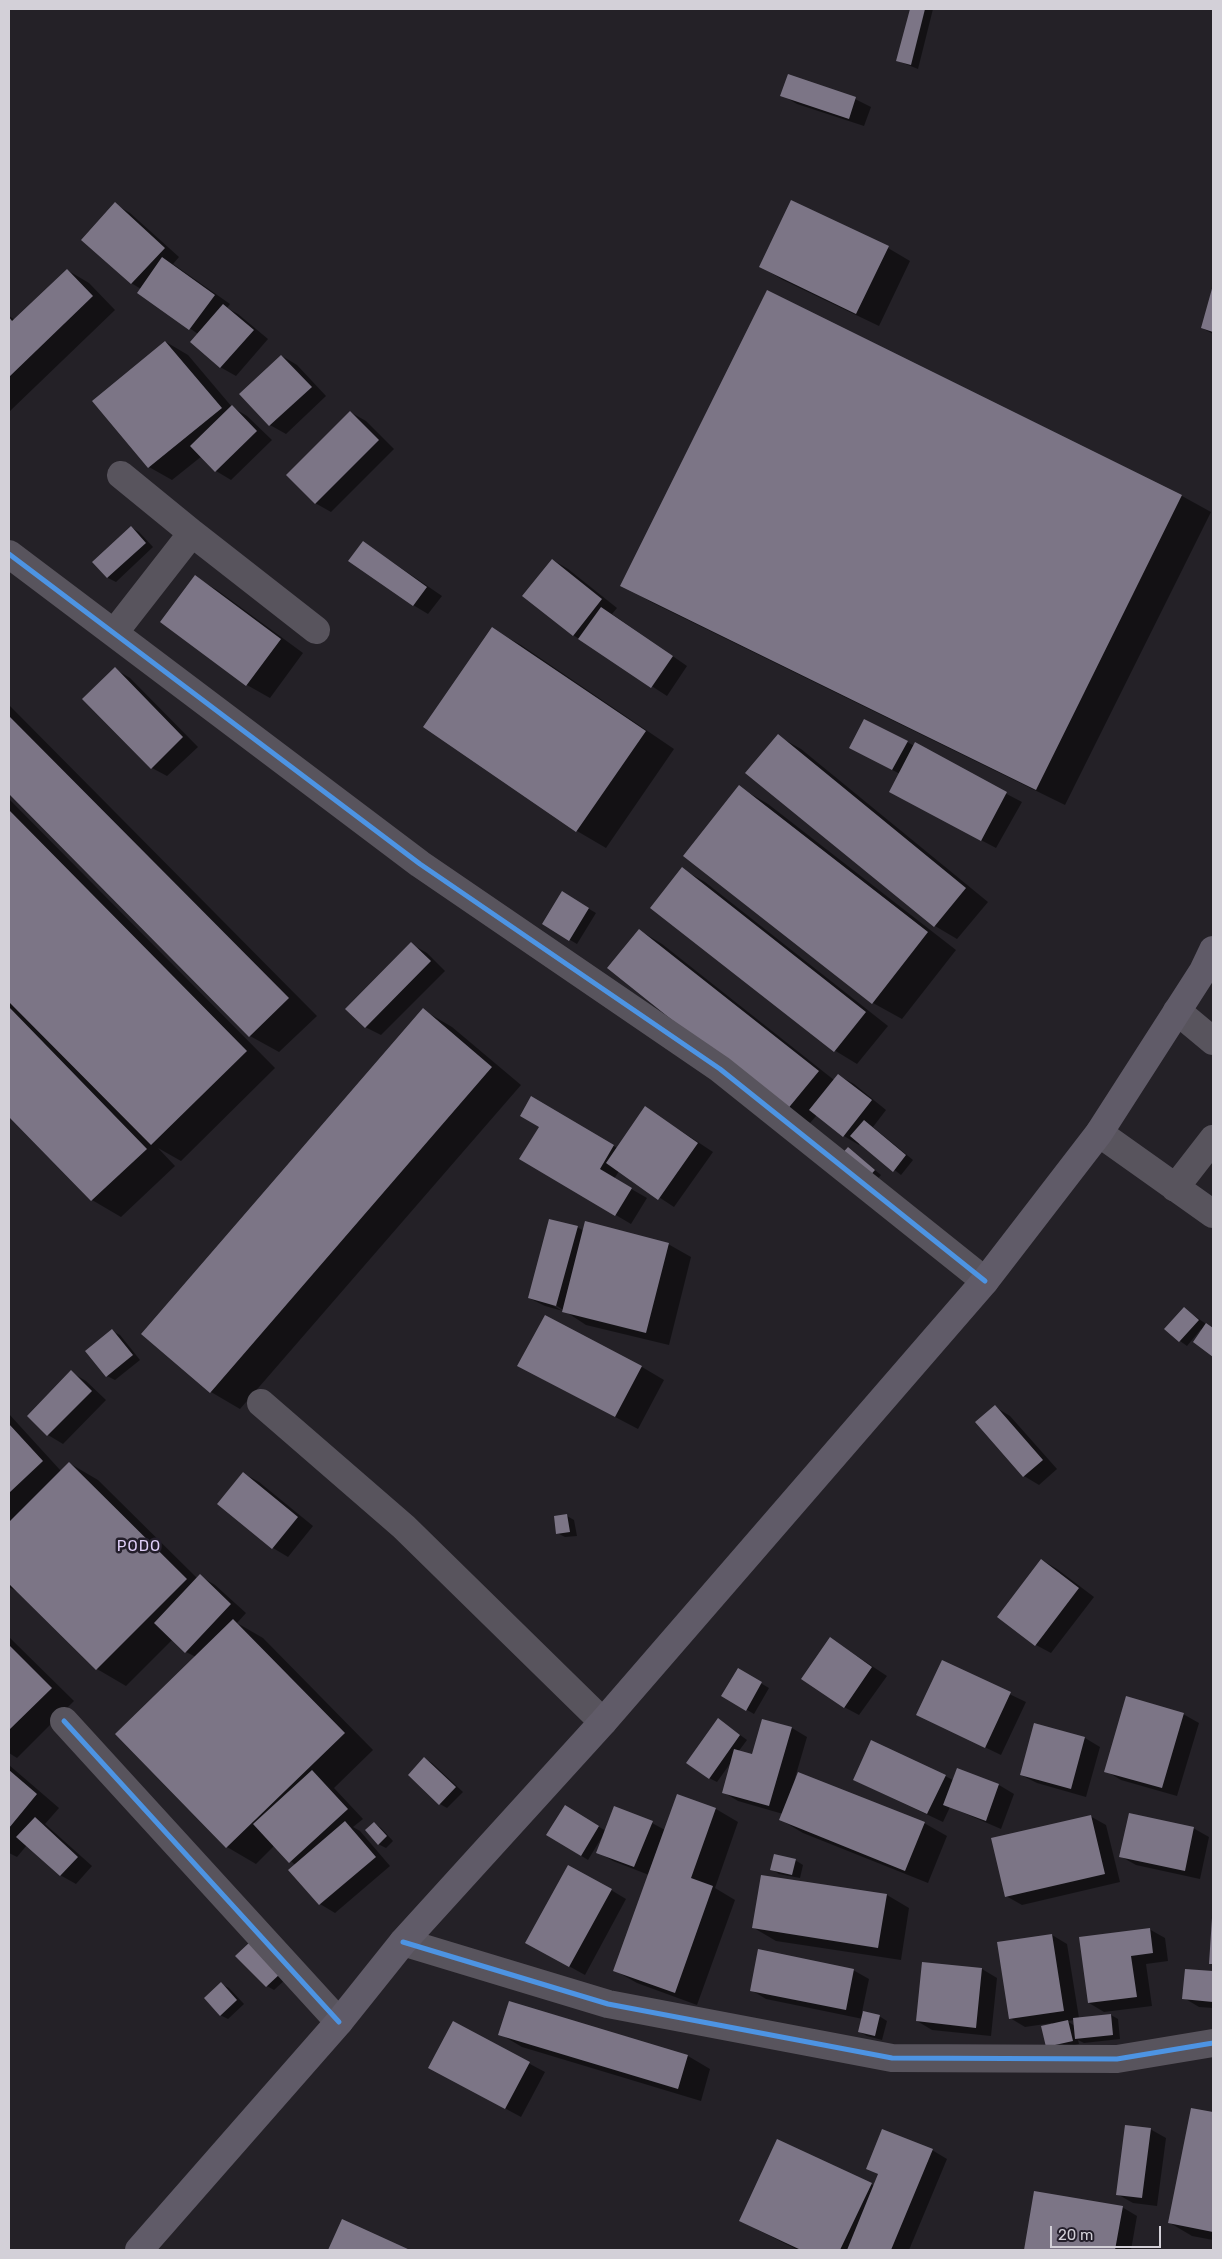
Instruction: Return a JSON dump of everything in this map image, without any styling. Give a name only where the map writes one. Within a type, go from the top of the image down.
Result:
[{"type":"highway","points":[[139,2250],[339,2022],[403,1942],[603,1722],[985,1281],[1099,1133],[1203,971],[1213,950]]},
{"type":"street","points":[[121,475],[316,630]]},
{"type":"street","points":[[114,633],[192,533]]},
{"type":"street","points":[[9,554],[420,864],[720,1069],[985,1281]]},
{"type":"street","points":[[1177,1012],[1213,1041]]},
{"type":"street","points":[[1099,1133],[1213,1214]]},
{"type":"street","points":[[1175,1188],[1213,1139]]},
{"type":"street","points":[[261,1404],[404,1527],[603,1722]]},
{"type":"street","points":[[64,1721],[339,2022]]},
{"type":"street","points":[[403,1942],[608,2004],[892,2058],[1117,2059],[1213,2043]]},
{"type":"building","points":[[910,9],[925,9],[911,65],[896,61]]},
{"type":"building","points":[[788,74],[856,97],[849,119],[780,96]]},
{"type":"building","points":[[791,200],[889,246],[856,314],[759,267]]},
{"type":"building","points":[[115,202],[165,248],[131,284],[81,240]]},
{"type":"building","points":[[162,257],[215,295],[189,330],[137,293]]},
{"type":"building","points":[[67,269],[93,296],[9,377],[9,317],[12,321]]},
{"type":"building","points":[[1213,285],[1213,332],[1201,328]]},
{"type":"building","points":[[767,290],[1182,495],[1036,790],[620,586]]},
{"type":"building","points":[[223,304],[254,330],[220,368],[190,342]]},
{"type":"building","points":[[165,341],[222,408],[148,468],[92,401]]},
{"type":"building","points":[[281,355],[312,387],[269,426],[239,394]]},
{"type":"building","points":[[232,405],[257,431],[215,472],[190,446]]},
{"type":"building","points":[[350,411],[379,440],[315,504],[286,475]]},
{"type":"building","points":[[131,526],[146,543],[107,578],[92,562]]},
{"type":"building","points":[[363,541],[427,587],[413,606],[348,561]]},
{"type":"building","points":[[552,559],[602,599],[573,636],[522,596]]},
{"type":"building","points":[[195,575],[281,639],[246,686],[160,622]]},
{"type":"building","points":[[601,607],[673,656],[651,688],[578,639]]},
{"type":"building","points":[[492,627],[646,731],[576,832],[423,727]]},
{"type":"building","points":[[115,667],[183,737],[151,769],[82,699]]},
{"type":"building","points":[[9,716],[289,998],[249,1037],[9,794]]},
{"type":"building","points":[[864,719],[908,741],[892,770],[849,748]]},
{"type":"building","points":[[778,734],[966,888],[934,927],[745,773]]},
{"type":"building","points":[[915,742],[1007,792],[981,841],[889,792]]},
{"type":"building","points":[[739,785],[928,932],[872,1004],[683,856]]},
{"type":"building","points":[[9,810],[247,1051],[151,1145],[9,1002]]},
{"type":"building","points":[[682,867],[866,1012],[834,1052],[650,908]]},
{"type":"building","points":[[562,891],[589,908],[569,941],[542,924]]},
{"type":"building","points":[[639,929],[819,1071],[786,1111],[607,968]]},
{"type":"building","points":[[411,942],[431,961],[365,1028],[345,1009]]},
{"type":"building","points":[[9,1007],[147,1149],[91,1201],[9,1117]]},
{"type":"building","points":[[423,1008],[492,1067],[210,1393],[141,1334]]},
{"type":"building","points":[[838,1074],[872,1100],[843,1137],[809,1110]]},
{"type":"building","points":[[531,1096],[614,1145],[600,1169],[632,1188],[615,1216],[519,1159],[539,1127],[520,1116]]},
{"type":"building","points":[[645,1106],[698,1143],[658,1200],[606,1163]]},
{"type":"building","points":[[864,1120],[906,1155],[893,1172],[850,1136]]},
{"type":"building","points":[[848,1147],[875,1170],[867,1179],[840,1156]]},
{"type":"building","points":[[549,1219],[578,1226],[556,1306],[528,1298]]},
{"type":"building","points":[[585,1221],[669,1243],[646,1333],[562,1312]]},
{"type":"building","points":[[1184,1307],[1199,1320],[1179,1342],[1164,1329]]},
{"type":"building","points":[[545,1315],[642,1366],[615,1417],[517,1366]]},
{"type":"building","points":[[1206,1323],[1213,1328],[1213,1357],[1193,1342]]},
{"type":"building","points":[[112,1329],[133,1355],[106,1377],[85,1351]]},
{"type":"building","points":[[71,1370],[92,1391],[47,1436],[27,1416]]},
{"type":"building","points":[[995,1405],[1043,1460],[1023,1477],[975,1422]]},
{"type":"building","points":[[9,1424],[43,1461],[9,1493]]},
{"type":"building","points":[[69,1462],[187,1579],[96,1670],[9,1584],[9,1522]]},
{"type":"building","points":[[243,1472],[298,1517],[272,1549],[217,1504]]},
{"type":"building","points":[[567,1514],[570,1532],[556,1534],[554,1516]]},
{"type":"building","points":[[1041,1559],[1079,1588],[1035,1646],[997,1617]]},
{"type":"building","points":[[200,1574],[231,1604],[185,1653],[154,1623]]},
{"type":"building","points":[[233,1619],[345,1733],[226,1848],[115,1734]]},
{"type":"building","points":[[830,1637],[872,1667],[844,1708],[801,1679]]},
{"type":"building","points":[[9,1645],[52,1688],[9,1730]]},
{"type":"building","points":[[942,1660],[1011,1692],[985,1748],[916,1715]]},
{"type":"building","points":[[738,1668],[762,1682],[746,1711],[721,1696]]},
{"type":"building","points":[[1126,1696],[1184,1713],[1162,1788],[1104,1772]]},
{"type":"building","points":[[718,1718],[740,1735],[709,1779],[686,1763]]},
{"type":"building","points":[[762,1719],[792,1727],[769,1806],[722,1793],[734,1749],[752,1754]]},
{"type":"building","points":[[1034,1723],[1085,1737],[1071,1789],[1020,1775]]},
{"type":"building","points":[[871,1740],[946,1775],[927,1814],[853,1780]]},
{"type":"building","points":[[424,1757],[456,1787],[439,1805],[408,1775]]},
{"type":"building","points":[[957,1768],[999,1784],[986,1821],[943,1805]]},
{"type":"building","points":[[9,1770],[37,1794],[9,1828]]},
{"type":"building","points":[[312,1770],[348,1809],[289,1863],[253,1824]]},
{"type":"building","points":[[798,1772],[925,1822],[905,1871],[779,1820]]},
{"type":"building","points":[[677,1794],[716,1808],[691,1878],[713,1886],[675,1993],[613,1971]]},
{"type":"building","points":[[565,1805],[599,1826],[581,1856],[546,1835]]},
{"type":"building","points":[[614,1806],[653,1821],[634,1867],[596,1853]]},
{"type":"building","points":[[1129,1813],[1194,1827],[1185,1871],[1119,1857]]},
{"type":"building","points":[[1091,1815],[1105,1874],[1005,1897],[991,1838]]},
{"type":"building","points":[[35,1817],[78,1857],[60,1876],[16,1837]]},
{"type":"building","points":[[345,1821],[376,1857],[319,1905],[288,1870]]},
{"type":"building","points":[[374,1822],[387,1836],[378,1845],[365,1830]]},
{"type":"building","points":[[774,1854],[796,1859],[792,1875],[770,1870]]},
{"type":"building","points":[[568,1865],[612,1889],[569,1967],[525,1943]]},
{"type":"building","points":[[761,1875],[887,1894],[878,1948],[752,1928]]},
{"type":"building","points":[[1212,1918],[1213,1964],[1209,1964]]},
{"type":"building","points":[[1150,1928],[1153,1953],[1131,1956],[1137,1997],[1088,2003],[1079,1937]]},
{"type":"building","points":[[1052,1934],[1064,2011],[1009,2019],[997,1942]]},
{"type":"building","points":[[250,1942],[281,1973],[266,1987],[235,1956]]},
{"type":"building","points":[[758,1949],[854,1969],[846,2010],[750,1991]]},
{"type":"building","points":[[922,1962],[982,1968],[976,2028],[916,2021]]},
{"type":"building","points":[[1185,1969],[1213,1971],[1213,2002],[1182,1999]]},
{"type":"building","points":[[221,1982],[237,2000],[220,2016],[204,1998]]},
{"type":"building","points":[[509,2001],[688,2055],[678,2089],[498,2035]]},
{"type":"building","points":[[863,2011],[880,2015],[875,2036],[858,2032]]},
{"type":"building","points":[[1111,2014],[1113,2035],[1075,2039],[1073,2018]]},
{"type":"building","points":[[1068,2020],[1073,2041],[1046,2047],[1041,2026]]},
{"type":"building","points":[[453,2021],[530,2062],[505,2109],[428,2068]]},
{"type":"building","points":[[1191,2108],[1213,2112],[1213,2232],[1168,2223]]},
{"type":"building","points":[[1125,2125],[1151,2128],[1142,2198],[1116,2195]]},
{"type":"building","points":[[882,2129],[933,2149],[891,2250],[847,2250],[878,2174],[866,2169]]},
{"type":"building","points":[[777,2139],[872,2183],[840,2250],[801,2250],[739,2221]]},
{"type":"building","points":[[1034,2191],[1123,2206],[1115,2250],[1024,2250]]},
{"type":"building","points":[[342,2219],[410,2250],[328,2250]]},
{"type":"cycle path","points":[[9,554],[420,864],[720,1069],[985,1281]]},
{"type":"cycle path","points":[[64,1721],[339,2022]]},
{"type":"cycle path","points":[[403,1942],[608,2004],[892,2058],[1117,2059],[1213,2043]]},
{"type":"district","name":"PODO","points":[[139,1547]]}]
